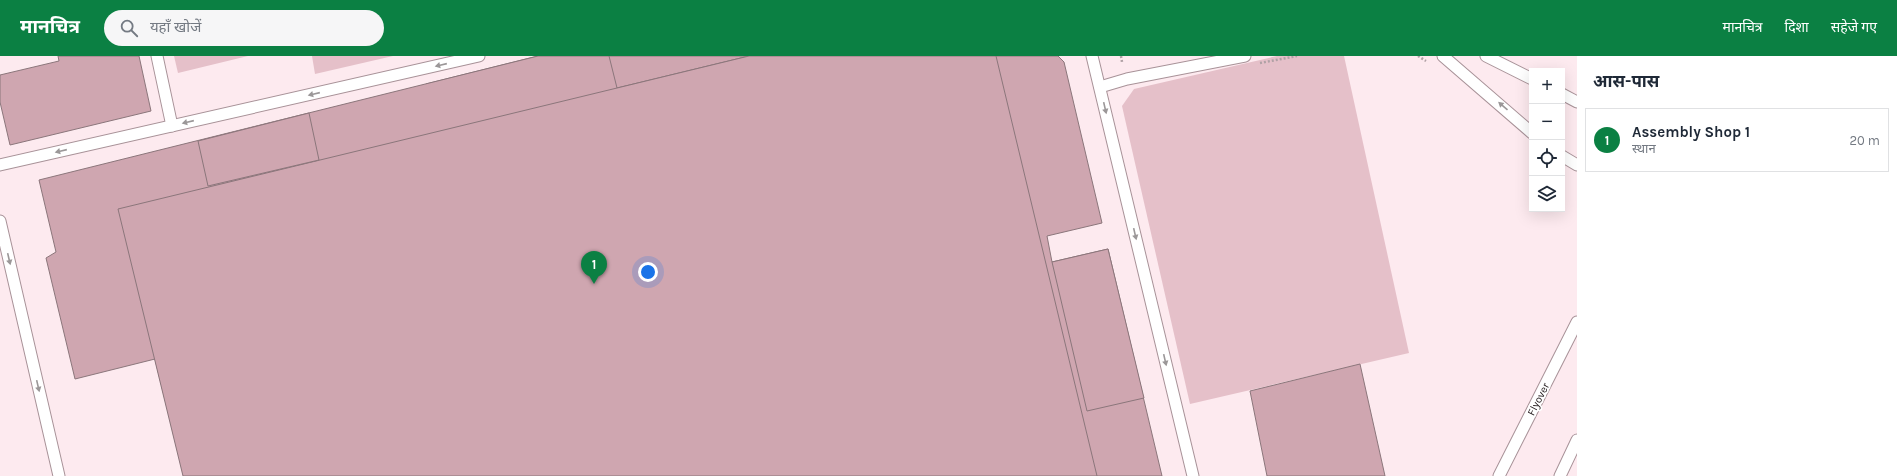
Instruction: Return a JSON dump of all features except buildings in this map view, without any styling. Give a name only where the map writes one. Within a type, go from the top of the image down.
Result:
[{"type":"lane","points":[[157,56],[172,126]]},
{"type":"lane","points":[[0,165],[479,56]]},
{"type":"lane","points":[[1092,56],[1193,476]]},
{"type":"lane","points":[[1100,87],[1127,79],[1245,56]]},
{"type":"lane","points":[[1443,56],[1529,130]]},
{"type":"lane","points":[[1486,56],[1529,78]]},
{"type":"lane","points":[[1565,96],[1577,102]]},
{"type":"lane","points":[[1565,158],[1577,165]]},
{"type":"lane","points":[[0,221],[59,476]]},
{"type":"lane","name":"Flyover","points":[[1499,476],[1577,322]]},
{"type":"lane","points":[[1560,476],[1577,440]]},
{"type":"path","points":[[1258,63],[1297,56]]},
{"type":"shaded area","points":[[174,56],[248,56],[178,73]]},
{"type":"shaded area","points":[[312,56],[393,56],[315,74]]},
{"type":"shaded area","points":[[1277,56],[1344,56],[1409,353],[1190,404],[1122,106],[1134,89]]},
{"type":"place","name":"Assembly Shop 1","points":[[594,284]]}]
